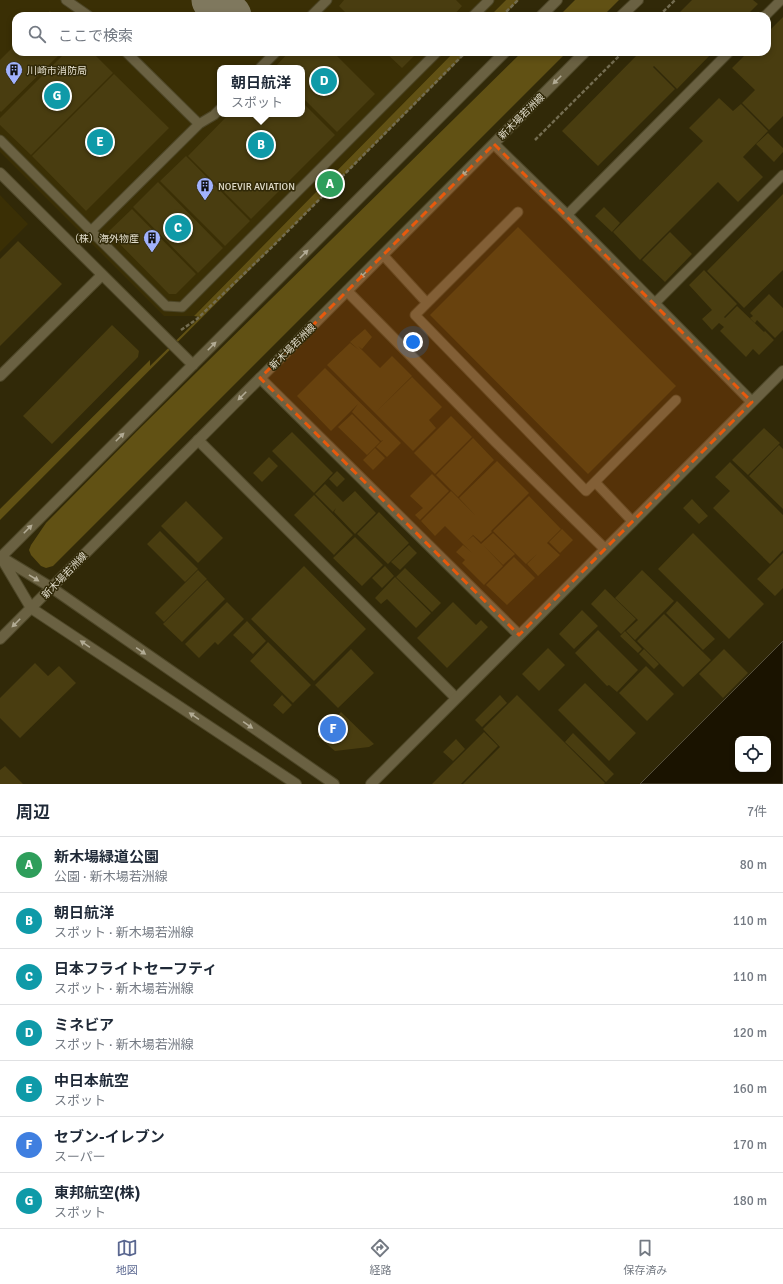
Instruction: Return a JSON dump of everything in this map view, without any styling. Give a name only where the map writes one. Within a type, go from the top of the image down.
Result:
[{"type":"street","points":[[545,12],[557,0]]},
{"type":"street","points":[[625,12],[638,0]]},
{"type":"street","points":[[0,557],[501,56]]},
{"type":"street","name":"新木場若洲線","points":[[0,639],[581,56]]},
{"type":"street","points":[[494,144],[567,214],[752,402]]},
{"type":"street","points":[[0,173],[193,365]]},
{"type":"street","points":[[0,376],[102,274]]},
{"type":"street","points":[[347,291],[605,550]]},
{"type":"street","points":[[371,784],[783,371]]},
{"type":"street","points":[[260,378],[519,636]]},
{"type":"street","points":[[198,440],[456,698]]},
{"type":"street","points":[[0,557],[52,588],[334,784]]},
{"type":"street","points":[[0,557],[31,608],[296,784]]},
{"type":"lane","points":[[66,0],[83,12]]},
{"type":"lane","points":[[315,12],[327,0]]},
{"type":"lane","points":[[477,12],[489,0]]},
{"type":"lane","points":[[769,12],[781,0]]},
{"type":"lane","points":[[130,56],[199,124]]},
{"type":"lane","points":[[263,65],[272,56]]},
{"type":"lane","points":[[0,140],[166,306],[182,307],[433,56]]},
{"type":"lane","points":[[567,214],[726,56]]},
{"type":"lane","points":[[91,231],[199,124],[217,112]]},
{"type":"lane","points":[[655,303],[783,175]]},
{"type":"lane","points":[[518,212],[415,315],[586,491],[676,400]]},
{"type":"lane","points":[[383,255],[427,303]]},
{"type":"lane","points":[[595,482],[633,522]]},
{"type":"path","points":[[506,12],[518,0]]},
{"type":"path","points":[[663,12],[675,0]]},
{"type":"path","points":[[180,330],[197,319],[273,246],[462,56]]},
{"type":"path","points":[[535,140],[619,56]]},
{"type":"highlighted area","points":[[494,144],[752,402],[519,635],[260,378]]},
{"type":"shaded area","points":[[0,0],[506,0],[494,12],[12,12],[12,56],[450,56],[194,316],[164,316],[0,152]]},
{"type":"shaded area","points":[[506,0],[519,0],[507,12],[494,12]]},
{"type":"shaded area","points":[[575,0],[619,0],[607,12],[563,12]]},
{"type":"shaded area","points":[[450,56],[463,56],[0,520],[0,509],[150,360],[150,366],[200,317],[194,316]]},
{"type":"shaded area","points":[[518,56],[563,56],[53,566],[46,568],[41,566],[31,555],[29,550],[46,523],[137,431]]},
{"type":"shaded area","points":[[0,195],[28,224],[0,252]]},
{"type":"shaded area","points":[[783,641],[783,784],[640,784]]},
{"type":"building","points":[[344,0],[456,0],[462,6],[457,12],[345,12],[339,6]]},
{"type":"building","points":[[692,0],[753,0],[758,4],[750,12],[680,12]]},
{"type":"building","points":[[783,17],[783,116],[769,130],[742,103],[755,90],[732,68],[744,56],[771,56],[771,29]]},
{"type":"building","name":"川崎市消防局","points":[[12,48],[12,56],[58,56],[1,112],[0,60]]},
{"type":"building","points":[[62,56],[96,56],[113,73],[31,155],[0,125],[0,118]]},
{"type":"building","points":[[285,56],[337,56],[375,94],[337,132],[305,100],[305,65],[277,65]]},
{"type":"building","points":[[389,56],[414,56],[402,68]]},
{"type":"building","points":[[636,56],[709,56],[677,89],[654,66],[653,67],[675,89],[598,166],[562,131]]},
{"type":"building","points":[[114,74],[169,128],[86,211],[32,156]]},
{"type":"building","points":[[719,98],[733,111],[741,104],[768,131],[743,157],[763,177],[738,202],[718,182],[640,260],[613,232],[703,141],[689,128]]},
{"type":"building","points":[[305,105],[335,135],[251,219],[188,156],[226,117],[305,117]]},
{"type":"building","points":[[768,133],[783,148],[783,152],[774,162],[756,144]]},
{"type":"building","name":"NOEVIR AVIATION","points":[[186,156],[250,221],[225,246],[160,181]]},
{"type":"building","points":[[158,182],[223,248],[198,273],[133,207]]},
{"type":"building","points":[[783,194],[783,270],[744,308],[707,271]]},
{"type":"building","points":[[604,207],[620,223],[612,232],[595,216]]},
{"type":"building","name":"（株）海外物産","points":[[132,209],[196,274],[176,294],[169,294],[108,232]]},
{"type":"building","points":[[518,227],[676,386],[588,474],[430,315]]},
{"type":"building","points":[[670,232],[692,254],[665,282],[642,260]]},
{"type":"building","points":[[18,241],[62,284],[0,346],[0,259]]},
{"type":"building","points":[[704,270],[737,304],[724,317],[725,318],[737,306],[774,340],[759,355],[753,349],[746,357],[720,331],[724,327],[719,323],[712,330],[702,319],[712,310],[689,285]]},
{"type":"building","points":[[769,294],[783,308],[783,330],[775,338],[757,320],[755,323],[750,318],[753,316],[750,313]]},
{"type":"building","points":[[112,325],[139,351],[138,357],[52,444],[23,416]]},
{"type":"building","points":[[365,329],[372,337],[362,349],[358,346],[380,368],[392,356],[412,376],[375,413],[327,365],[350,343],[359,350],[350,342]]},
{"type":"building","points":[[325,368],[401,443],[387,457],[376,447],[383,440],[381,441],[352,412],[358,404],[331,431],[297,396]]},
{"type":"building","points":[[412,377],[442,407],[429,420],[436,428],[413,451],[375,413]]},
{"type":"building","points":[[352,414],[380,442],[367,455],[338,427]]},
{"type":"building","points":[[451,416],[472,437],[435,474],[414,453]]},
{"type":"building","points":[[764,428],[780,443],[748,475],[732,460]]},
{"type":"building","points":[[292,432],[333,473],[314,493],[272,451]]},
{"type":"building","points":[[473,438],[494,460],[458,497],[436,475]]},
{"type":"building","points":[[779,445],[783,449],[783,509],[749,476]]},
{"type":"building","points":[[375,448],[385,458],[373,470],[363,460]]},
{"type":"building","points":[[269,457],[278,466],[262,482],[253,473]]},
{"type":"building","points":[[497,461],[529,493],[481,542],[472,534],[473,535],[467,541],[473,536],[481,544],[493,533],[515,554],[503,565],[483,545],[503,566],[484,585],[462,563],[465,560],[456,552],[463,545],[472,553],[445,526],[435,536],[421,521],[451,491],[476,516],[459,498]]},
{"type":"building","points":[[730,462],[783,515],[783,550],[770,564],[713,508],[730,491],[715,477]]},
{"type":"building","points":[[337,471],[345,479],[337,487],[329,479]]},
{"type":"building","points":[[432,474],[449,491],[420,520],[415,515],[423,508],[410,496]]},
{"type":"building","points":[[325,484],[343,502],[355,491],[376,513],[355,534],[334,512],[336,508],[333,512],[315,494]]},
{"type":"building","points":[[314,495],[353,535],[334,555],[294,515]]},
{"type":"building","points":[[529,496],[561,529],[547,543],[560,555],[538,576],[527,564],[537,554],[526,564],[493,531]]},
{"type":"building","points":[[692,499],[708,516],[699,524],[683,508]]},
{"type":"building","points":[[186,501],[223,538],[198,563],[161,526]]},
{"type":"building","points":[[379,512],[409,543],[388,564],[357,534]]},
{"type":"building","points":[[562,529],[573,540],[560,553],[549,542]]},
{"type":"building","points":[[160,531],[198,569],[185,582],[147,544]]},
{"type":"building","points":[[693,533],[764,604],[729,639],[658,569]]},
{"type":"building","points":[[355,537],[383,565],[362,586],[333,558]]},
{"type":"building","points":[[409,545],[417,553],[400,570],[391,562]]},
{"type":"building","points":[[783,553],[783,588],[775,596],[757,579]]},
{"type":"building","points":[[514,557],[535,578],[507,605],[486,585]]},
{"type":"building","points":[[304,566],[366,629],[314,681],[251,619]]},
{"type":"building","points":[[385,566],[394,576],[382,588],[372,578]]},
{"type":"building","points":[[405,568],[441,603],[432,612],[396,577]]},
{"type":"building","points":[[198,570],[207,579],[164,622],[155,613]]},
{"type":"building","points":[[642,570],[674,601],[635,640],[626,631],[638,620],[615,598]]},
{"type":"building","points":[[395,577],[431,613],[416,628],[387,599],[381,604],[375,598]]},
{"type":"building","points":[[207,580],[225,599],[182,642],[163,624]]},
{"type":"building","points":[[605,589],[636,619],[621,634],[591,604]]},
{"type":"building","points":[[677,601],[715,639],[703,650],[666,613]]},
{"type":"building","points":[[227,602],[244,619],[218,645],[215,642],[199,658],[185,644]]},
{"type":"building","points":[[453,602],[476,625],[481,620],[488,627],[447,668],[417,638]]},
{"type":"building","points":[[582,610],[598,626],[574,649],[559,634]]},
{"type":"building","points":[[664,614],[711,660],[683,687],[637,641]]},
{"type":"building","points":[[247,621],[266,641],[253,654],[233,635]]},
{"type":"building","points":[[598,630],[638,670],[617,692],[609,685],[607,686],[575,653]]},
{"type":"building","points":[[625,631],[642,649],[638,653],[620,636]]},
{"type":"building","points":[[268,642],[311,685],[293,703],[250,661]]},
{"type":"building","points":[[548,648],[565,665],[539,691],[522,674]]},
{"type":"building","points":[[351,649],[374,673],[338,708],[315,685]]},
{"type":"building","points":[[644,649],[659,664],[654,669],[639,654]]},
{"type":"building","points":[[724,649],[748,673],[723,698],[699,674]]},
{"type":"building","points":[[35,663],[48,676],[59,666],[76,683],[20,738],[0,718],[0,698]]},
{"type":"building","points":[[646,666],[674,694],[647,721],[619,693]]},
{"type":"building","points":[[585,683],[636,733],[609,761],[558,710]]},
{"type":"building","points":[[282,695],[292,705],[283,714],[273,705]]},
{"type":"building","points":[[500,695],[507,703],[482,727],[475,720]]},
{"type":"building","points":[[517,695],[605,783],[604,784],[463,784],[500,747],[483,729]]},
{"type":"building","points":[[341,712],[374,744],[369,747],[335,751],[317,736]]},
{"type":"building","points":[[484,732],[498,746],[461,784],[432,784]]},
{"type":"building","points":[[573,733],[614,774],[606,782],[565,742]]},
{"type":"building","points":[[456,739],[465,749],[453,761],[443,752]]},
{"type":"building","points":[[5,766],[23,784],[0,784],[0,770]]},
{"type":"taxiway","points":[[213,0],[226,12]]},
{"type":"place","name":"ミネビア","points":[[324,81]]},
{"type":"place","name":"川崎市消防局","points":[[14,85]]},
{"type":"place","name":"東邦航空(株)","points":[[57,96]]},
{"type":"place","name":"中日本航空","points":[[100,142]]},
{"type":"place","name":"朝日航洋","points":[[261,145]]},
{"type":"place","name":"新木場緑道公園","points":[[330,184]]},
{"type":"place","name":"NOEVIR AVIATION","points":[[205,201]]},
{"type":"place","name":"日本フライトセーフティ","points":[[178,228]]},
{"type":"place","name":"（株）海外物産","points":[[152,253]]},
{"type":"place","name":"セブン-イレブン","points":[[333,729]]}]
